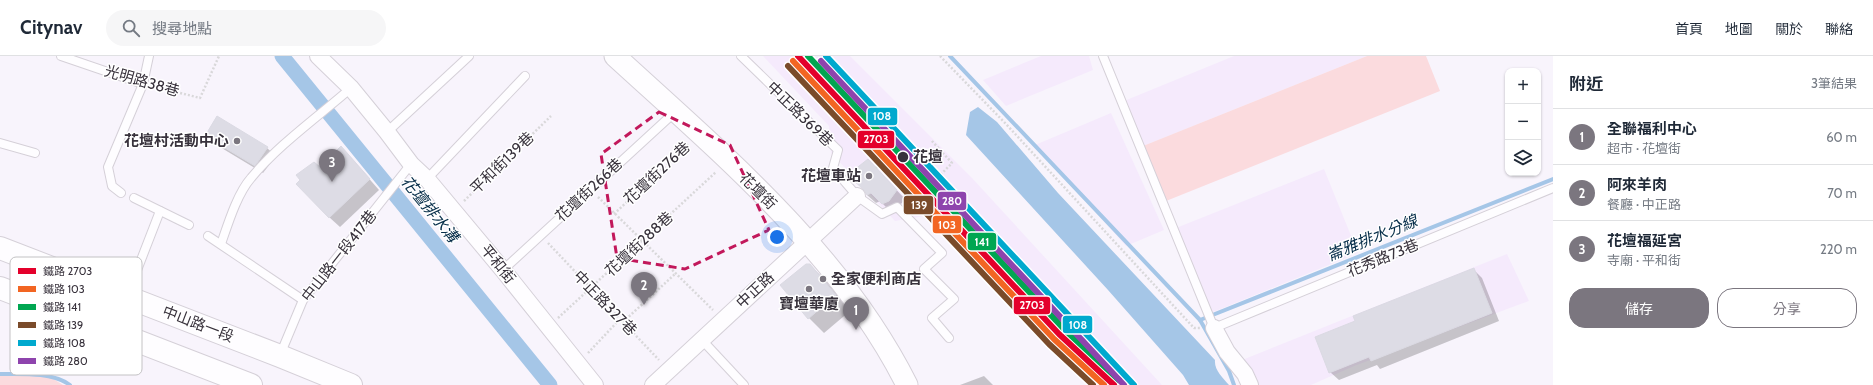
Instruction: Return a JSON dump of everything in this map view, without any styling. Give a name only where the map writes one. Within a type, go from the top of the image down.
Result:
[{"type":"main road","name":"中山路一段","points":[[0,248],[24,257]]},
{"type":"main road","points":[[0,288],[10,292]]},
{"type":"main road","name":"中山路一段","points":[[142,302],[351,385]]},
{"type":"main road","points":[[142,343],[251,385]]},
{"type":"street","name":"平和街","points":[[318,56],[351,88],[411,164],[427,179],[503,270],[595,385]]},
{"type":"street","name":"花壇街","points":[[615,56],[700,133],[808,241],[862,311],[898,367],[907,385]]},
{"type":"street","name":"中正路","points":[[653,385],[857,196]]},
{"type":"street","points":[[1214,328],[1227,352],[1245,374],[1250,385]]},
{"type":"lane","name":"光明路38巷","points":[[61,56],[143,84]]},
{"type":"lane","points":[[121,193],[116,191],[112,186],[108,167],[143,84],[149,56]]},
{"type":"lane","points":[[387,132],[469,56]]},
{"type":"lane","name":"中正路369巷","points":[[740,56],[838,150],[833,168],[857,196]]},
{"type":"lane","points":[[1103,56],[1214,328]]},
{"type":"lane","points":[[427,179],[525,76]]},
{"type":"lane","points":[[221,244],[232,213],[250,178],[283,146],[351,88]]},
{"type":"lane","name":"花壇街266巷","points":[[503,270],[675,111]]},
{"type":"lane","points":[[0,143],[35,153]]},
{"type":"lane","name":"中山路一段417巷","points":[[280,356],[303,300],[411,164]]},
{"type":"lane","name":"花秀路73巷","points":[[1214,328],[1553,188]]},
{"type":"lane","points":[[857,196],[882,214],[897,208],[942,253],[924,269],[954,299],[932,318],[950,338]]},
{"type":"lane","points":[[134,198],[189,225]]},
{"type":"lane","points":[[142,257],[160,211]]},
{"type":"lane","points":[[208,236],[303,300]]},
{"type":"lane","points":[[702,340],[744,385]]},
{"type":"path","name":"光明路38巷","points":[[143,84],[200,98],[219,56]]},
{"type":"path","points":[[940,56],[1006,124],[1194,328],[1214,328]]},
{"type":"path","name":"平和街139巷","points":[[454,211],[551,116]]},
{"type":"path","name":"花壇街276巷","points":[[614,214],[700,133]]},
{"type":"path","points":[[876,168],[880,164],[916,200],[952,163],[931,140]]},
{"type":"path","name":"花壇街288巷","points":[[549,327],[728,161]]},
{"type":"path","points":[[914,162],[934,182]]},
{"type":"path","points":[[590,189],[642,242],[723,320]]},
{"type":"path","name":"中正路327巷","points":[[540,236],[669,370]]},
{"type":"path","points":[[623,322],[675,274]]},
{"type":"path","points":[[578,364],[620,319]]},
{"type":"highlighted area","points":[[659,112],[730,145],[769,230],[685,269],[617,258],[601,154]]},
{"type":"shaded area","points":[[763,56],[850,56],[972,178],[1162,385],[1093,385],[1051,340],[924,216],[895,221],[831,153],[829,126]]},
{"type":"shaded area","points":[[1041,56],[1089,56],[1093,70],[1006,106],[983,80]]},
{"type":"shaded area","points":[[1234,56],[1367,56],[1143,146],[1124,101]]},
{"type":"shaded area","points":[[1367,56],[1426,56],[1440,91],[1166,201],[1143,146]]},
{"type":"shaded area","points":[[1111,113],[1164,230],[1126,246],[1035,145]]},
{"type":"shaded area","points":[[1324,169],[1358,253],[1211,313],[1176,228]]},
{"type":"shaded area","points":[[1507,254],[1529,301],[1354,366],[1311,385],[1258,385],[1242,360]]},
{"type":"shaded area","points":[[0,375],[47,375],[63,385],[0,385]]},
{"type":"water","points":[[978,107],[997,122],[1058,193],[1215,360],[1217,370],[1229,385],[1189,385],[1183,375],[1108,290],[966,135],[970,112]]},
{"type":"building","name":"花壇村活動中心","points":[[217,116],[268,147],[255,166],[205,136]]},
{"type":"building","points":[[341,146],[370,179],[329,218],[296,184],[300,180],[296,175],[314,162],[320,167]]},
{"type":"building","name":"花壇車站","points":[[868,159],[897,190],[889,201],[882,204],[871,193],[867,195],[864,190],[852,179],[857,174],[854,170]]},
{"type":"building","name":"寶壇華廈","points":[[806,264],[810,264],[836,295],[808,319],[780,285]]},
{"type":"building","points":[[1474,268],[1492,313],[1371,361],[1369,357],[1329,373],[1315,337],[1355,321],[1353,316]]},
{"type":"waterway","name":"花壇排水溝","points":[[282,56],[550,385]]},
{"type":"waterway","points":[[950,56],[1200,320],[1229,371],[1234,385]]},
{"type":"waterway","name":"崙雅排水分線","points":[[1200,320],[1553,179]]},
{"type":"waterway","points":[[0,374],[10,374]]},
{"type":"waterway","points":[[36,375],[55,378],[70,385]]},
{"type":"rail line","name":"2703","points":[[798,56],[1059,334],[1114,385]]},
{"type":"rail line","name":"141","points":[[808,56],[1064,329],[1119,380]]},
{"type":"rail line","name":"108","points":[[826,56],[1134,385]]},
{"type":"rail line","name":"103","points":[[793,61],[1054,339],[1104,385]]},
{"type":"rail line","name":"280","points":[[821,61],[1124,385]]},
{"type":"rail line","name":"139","points":[[788,66],[1049,344],[1093,385]]},
{"type":"place","name":"花壇村活動中心","points":[[237,141]]},
{"type":"place","name":"花壇","points":[[903,157]]},
{"type":"place","name":"花壇車站","points":[[869,176]]},
{"type":"place","name":"花壇福延宮","points":[[332,182]]},
{"type":"place","name":"全家便利商店","points":[[823,279]]},
{"type":"place","name":"寶壇華廈","points":[[809,289]]},
{"type":"place","name":"阿來羊肉","points":[[644,305]]},
{"type":"place","name":"全聯福利中心","points":[[856,330]]}]
